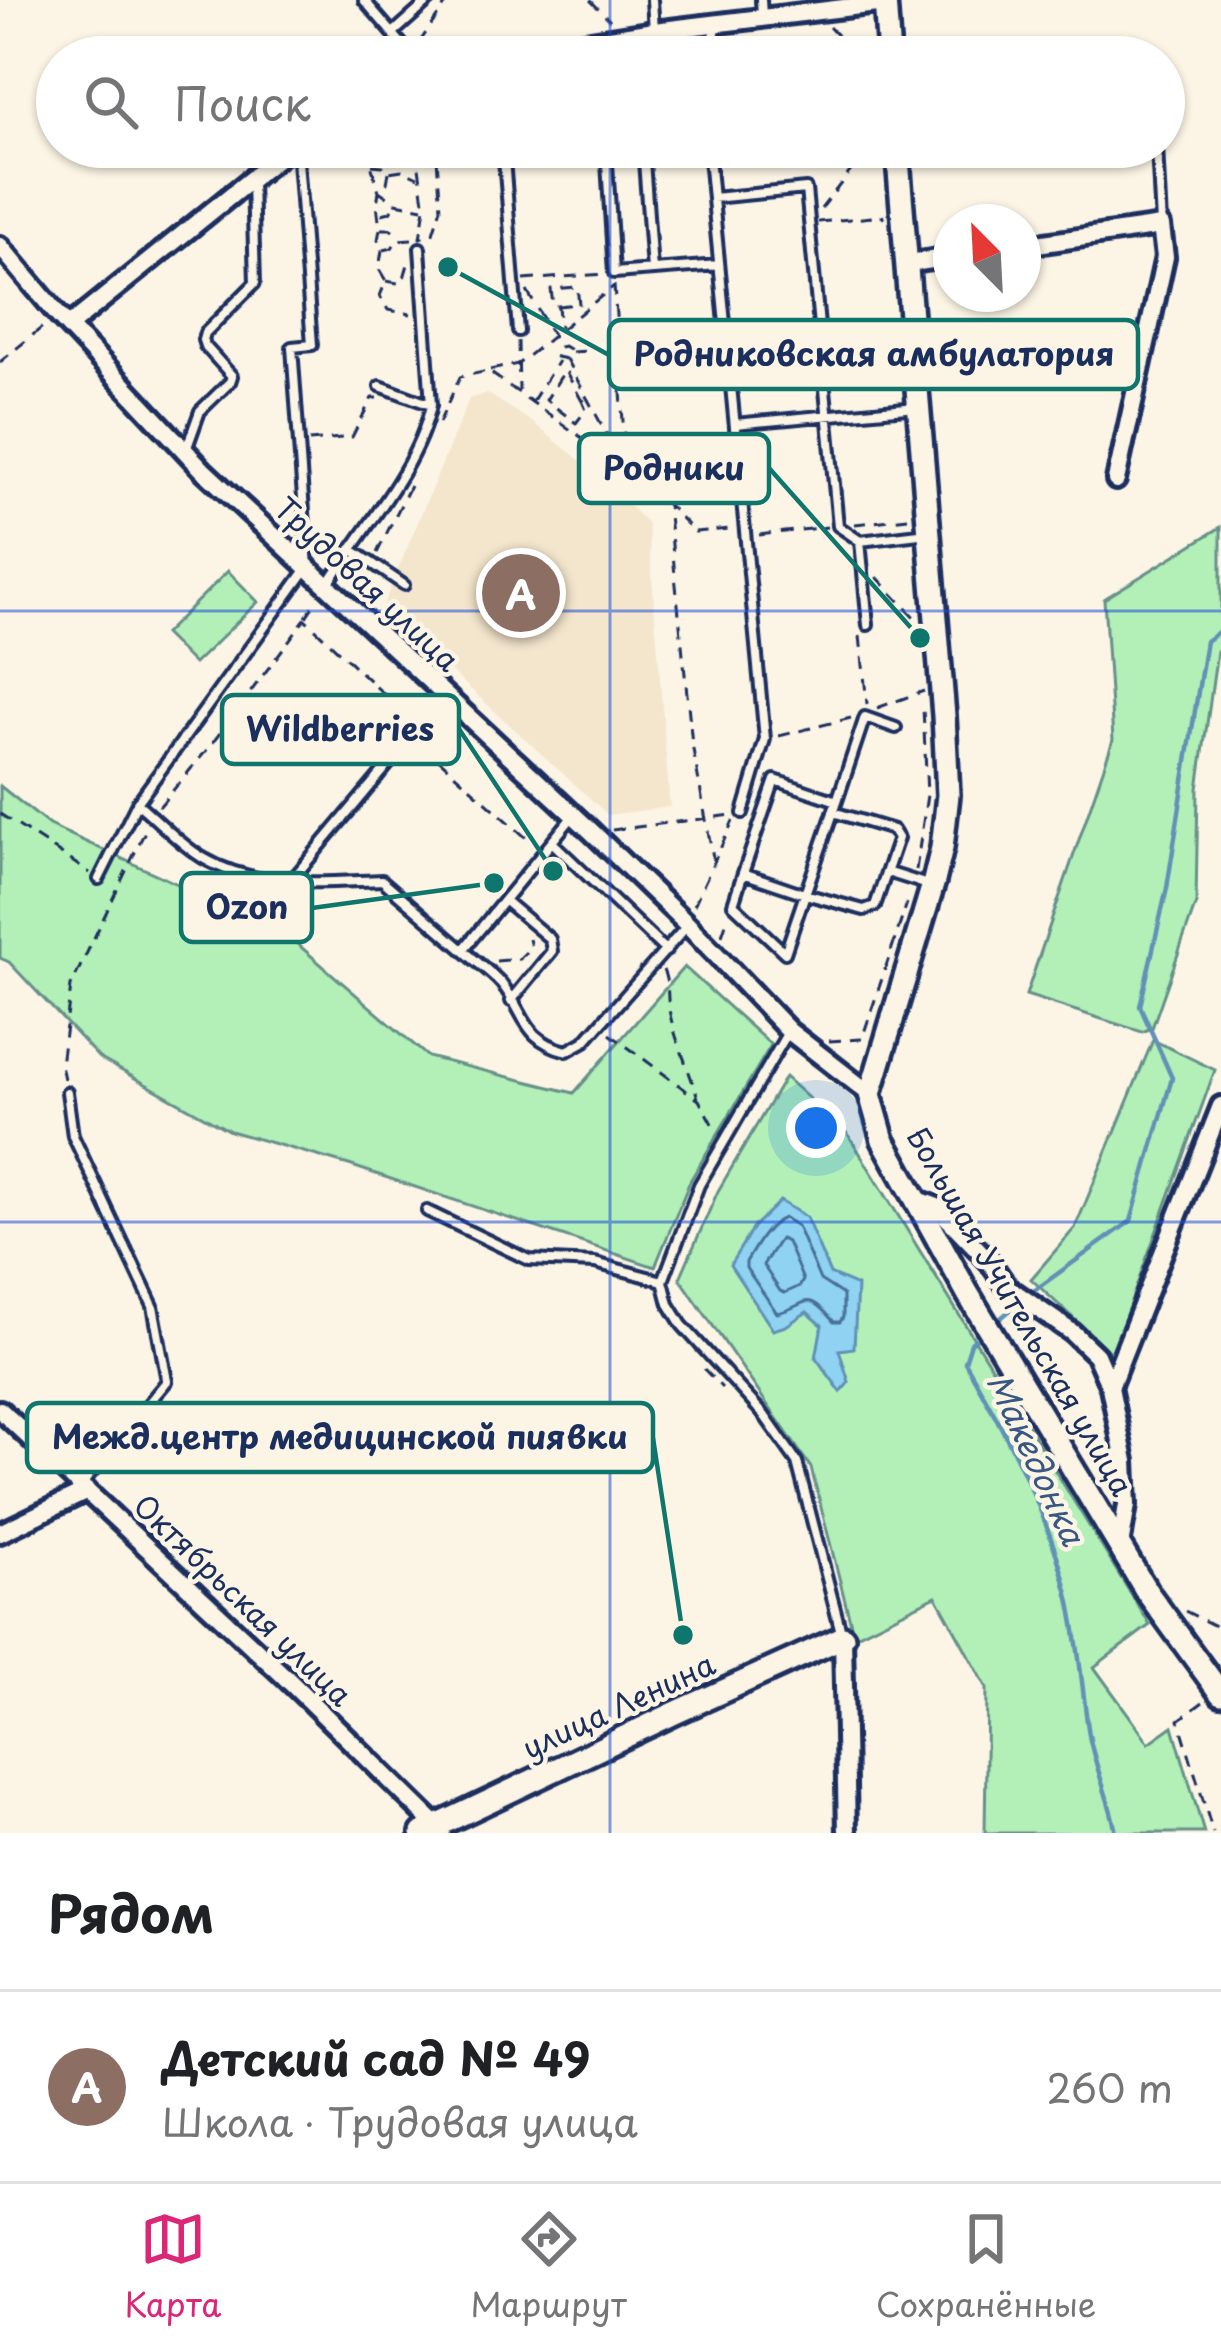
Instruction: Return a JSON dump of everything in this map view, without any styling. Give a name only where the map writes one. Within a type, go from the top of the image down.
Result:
[{"type":"main road","points":[[885,2],[887,36]]},
{"type":"main road","points":[[869,1094],[924,884],[942,848],[948,795],[899,168]]},
{"type":"main road","name":"Большая Учительская улица","points":[[869,1094],[883,1140],[968,1294],[1148,1592],[1216,1695]]},
{"type":"main road","name":"улица Ленина","points":[[434,1831],[657,1721],[843,1637]]},
{"type":"street","points":[[667,36],[762,9],[885,2]]},
{"type":"street","points":[[64,320],[267,168]]},
{"type":"street","points":[[1041,244],[1161,226],[1165,257],[1116,480]]},
{"type":"street","name":"Трудовая улица","points":[[0,246],[186,452],[592,832],[789,1031],[869,1094]]},
{"type":"street","points":[[906,264],[933,260]]},
{"type":"street","points":[[1110,1387],[1221,1106]]},
{"type":"street","points":[[913,1198],[937,1207],[1007,1287],[1096,1355],[1110,1387],[1125,1461],[1127,1504],[1120,1546]]},
{"type":"street","name":"Октябрьская улица","points":[[0,1410],[285,1677],[434,1831]]},
{"type":"street","points":[[0,1532],[84,1488]]},
{"type":"street","points":[[843,1637],[847,1833]]},
{"type":"lane","points":[[364,0],[395,36]]},
{"type":"lane","points":[[393,33],[430,0]]},
{"type":"lane","points":[[640,36],[652,0]]},
{"type":"lane","points":[[714,36],[717,24]]},
{"type":"lane","points":[[99,879],[136,803],[308,567],[292,347],[312,345],[296,168]]},
{"type":"lane","points":[[505,168],[518,331]]},
{"type":"lane","points":[[607,168],[614,273],[720,265]]},
{"type":"lane","points":[[645,168],[652,270]]},
{"type":"lane","points":[[710,168],[765,739],[739,813]]},
{"type":"lane","points":[[1158,168],[1161,226]]},
{"type":"lane","points":[[186,452],[200,411],[232,376],[202,340],[255,283],[251,180]]},
{"type":"lane","points":[[713,198],[806,189],[838,526],[860,541],[929,532]]},
{"type":"lane","points":[[328,585],[404,470],[428,422],[431,405],[420,243]]},
{"type":"lane","points":[[380,386],[431,405]]},
{"type":"lane","points":[[734,424],[918,407]]},
{"type":"lane","points":[[860,541],[868,625]]},
{"type":"lane","points":[[351,549],[404,585]]},
{"type":"lane","points":[[289,883],[445,697]]},
{"type":"lane","points":[[743,873],[805,894],[864,910],[875,906],[898,838],[893,830],[835,806],[775,780],[743,873],[733,904],[785,953],[805,894],[835,806],[865,717],[896,728]]},
{"type":"lane","points":[[136,803],[204,858],[245,874],[289,883],[382,880],[501,983],[529,1029],[547,1046],[567,1051],[585,1041],[688,926]]},
{"type":"lane","points":[[463,950],[574,815]]},
{"type":"lane","points":[[554,843],[666,951]]},
{"type":"lane","points":[[887,872],[924,884]]},
{"type":"lane","points":[[505,901],[550,939],[552,951],[512,1000]]},
{"type":"lane","points":[[789,1031],[700,1185],[663,1281],[669,1304],[682,1325],[764,1415],[796,1462],[843,1637]]},
{"type":"lane","points":[[67,1092],[73,1136],[153,1306],[167,1381],[84,1488]]},
{"type":"lane","points":[[427,1211],[529,1260],[595,1263],[663,1281]]},
{"type":"path","points":[[423,36],[452,0]]},
{"type":"path","points":[[590,0],[630,36]]},
{"type":"path","points":[[599,0],[601,10]]},
{"type":"path","points":[[826,24],[838,36]]},
{"type":"path","points":[[371,168],[379,191]]},
{"type":"path","points":[[384,168],[420,178]]},
{"type":"path","points":[[419,168],[425,208],[420,243]]},
{"type":"path","points":[[389,172],[376,204],[380,214],[377,240],[382,250],[379,269],[386,280],[398,283],[404,278],[411,250],[433,232],[441,208],[438,168]]},
{"type":"path","points":[[809,224],[853,168]]},
{"type":"path","points":[[379,191],[396,202],[425,208]]},
{"type":"path","points":[[380,214],[390,212],[396,202]]},
{"type":"path","points":[[809,224],[883,216]]},
{"type":"path","points":[[380,230],[391,229],[398,240],[420,243]]},
{"type":"path","points":[[382,250],[392,248],[398,240]]},
{"type":"path","points":[[559,346],[517,280],[614,273],[626,469]]},
{"type":"path","points":[[386,280],[380,296],[388,310],[425,313]]},
{"type":"path","points":[[430,385],[518,364],[614,286]]},
{"type":"path","points":[[577,287],[579,304],[558,306],[553,306],[551,289],[577,287]]},
{"type":"path","points":[[558,306],[560,330]]},
{"type":"path","points":[[0,362],[64,320]]},
{"type":"path","points":[[518,331],[520,393]]},
{"type":"path","points":[[559,346],[555,353],[626,469]]},
{"type":"path","points":[[559,346],[570,352]]},
{"type":"path","points":[[532,401],[570,352],[588,351]]},
{"type":"path","points":[[488,370],[626,469],[694,532],[745,527]]},
{"type":"path","points":[[570,373],[565,370],[545,400],[576,423],[586,410],[584,400]]},
{"type":"path","points":[[433,437],[460,377]]},
{"type":"path","points":[[297,428],[303,428],[305,442],[352,437],[372,398],[386,398]]},
{"type":"path","points":[[371,563],[414,478]]},
{"type":"path","points":[[668,505],[692,744],[714,863]]},
{"type":"path","points":[[862,560],[916,620]]},
{"type":"path","points":[[67,1092],[61,1065],[71,986],[152,815],[211,745],[328,585]]},
{"type":"path","points":[[304,619],[544,854]]},
{"type":"path","points":[[867,712],[860,626],[868,625]]},
{"type":"path","points":[[592,832],[739,813]]},
{"type":"path","points":[[694,905],[739,813]]},
{"type":"path","points":[[0,814],[99,879],[110,904]]},
{"type":"path","points":[[730,828],[743,833]]},
{"type":"path","points":[[821,1042],[862,1039],[924,884]]},
{"type":"path","points":[[722,935],[733,904]]},
{"type":"path","points":[[488,956],[497,962],[519,958],[532,947],[529,937]]},
{"type":"path","points":[[658,960],[668,977],[668,1006],[699,1100],[723,1144]]},
{"type":"path","points":[[599,1026],[699,1100]]},
{"type":"path","points":[[705,1370],[721,1387]]},
{"type":"path","points":[[1214,1833],[1179,1720],[1216,1695]]},
{"type":"shaded area","points":[[487,393],[597,474],[648,524],[670,807],[608,815],[382,608],[469,399]]},
{"type":"green space","points":[[1221,527],[1221,648],[1198,789],[1196,903],[1152,1028],[1142,1032],[1026,995],[1113,740],[1104,599]]},
{"type":"green space","points":[[228,571],[258,602],[194,664],[164,634]]},
{"type":"green space","points":[[0,786],[49,825],[286,934],[428,1057],[574,1093],[684,967],[771,1045],[690,1181],[655,1267],[349,1165],[230,1131],[99,1058],[0,958]]},
{"type":"green space","points":[[1153,1040],[1215,1070],[1112,1354],[1031,1279],[1075,1228]]},
{"type":"green space","points":[[785,1077],[848,1134],[1150,1625],[1094,1667],[1149,1743],[1173,1726],[1204,1833],[985,1833],[987,1688],[936,1596],[854,1636],[811,1468],[680,1278],[718,1191]]},
{"type":"water","points":[[780,1201],[806,1217],[830,1274],[857,1286],[854,1348],[839,1350],[849,1382],[841,1392],[816,1358],[822,1325],[807,1312],[773,1330],[730,1265],[754,1226]]},
{"type":"waterway","name":"Македонка","points":[[1028,1295],[1131,1221],[1172,1078],[1140,1006],[1167,888],[1206,641],[1221,630]]},
{"type":"waterway","name":"Македонка","points":[[996,1322],[1019,1303]]},
{"type":"waterway","name":"Македонка","points":[[983,1333],[971,1343],[965,1362],[1026,1477],[1061,1567],[1089,1735],[1116,1833]]},
{"type":"place","name":"Родниковская амбулатория","points":[[448,267]]},
{"type":"place","name":"Детский сад № 49","points":[[521,593]]},
{"type":"place","name":"Родники","points":[[920,638]]},
{"type":"place","name":"Wildberries","points":[[553,871]]},
{"type":"place","name":"Ozon","points":[[494,883]]},
{"type":"place","name":"Межд.центр медицинской пиявки","points":[[683,1635]]}]
